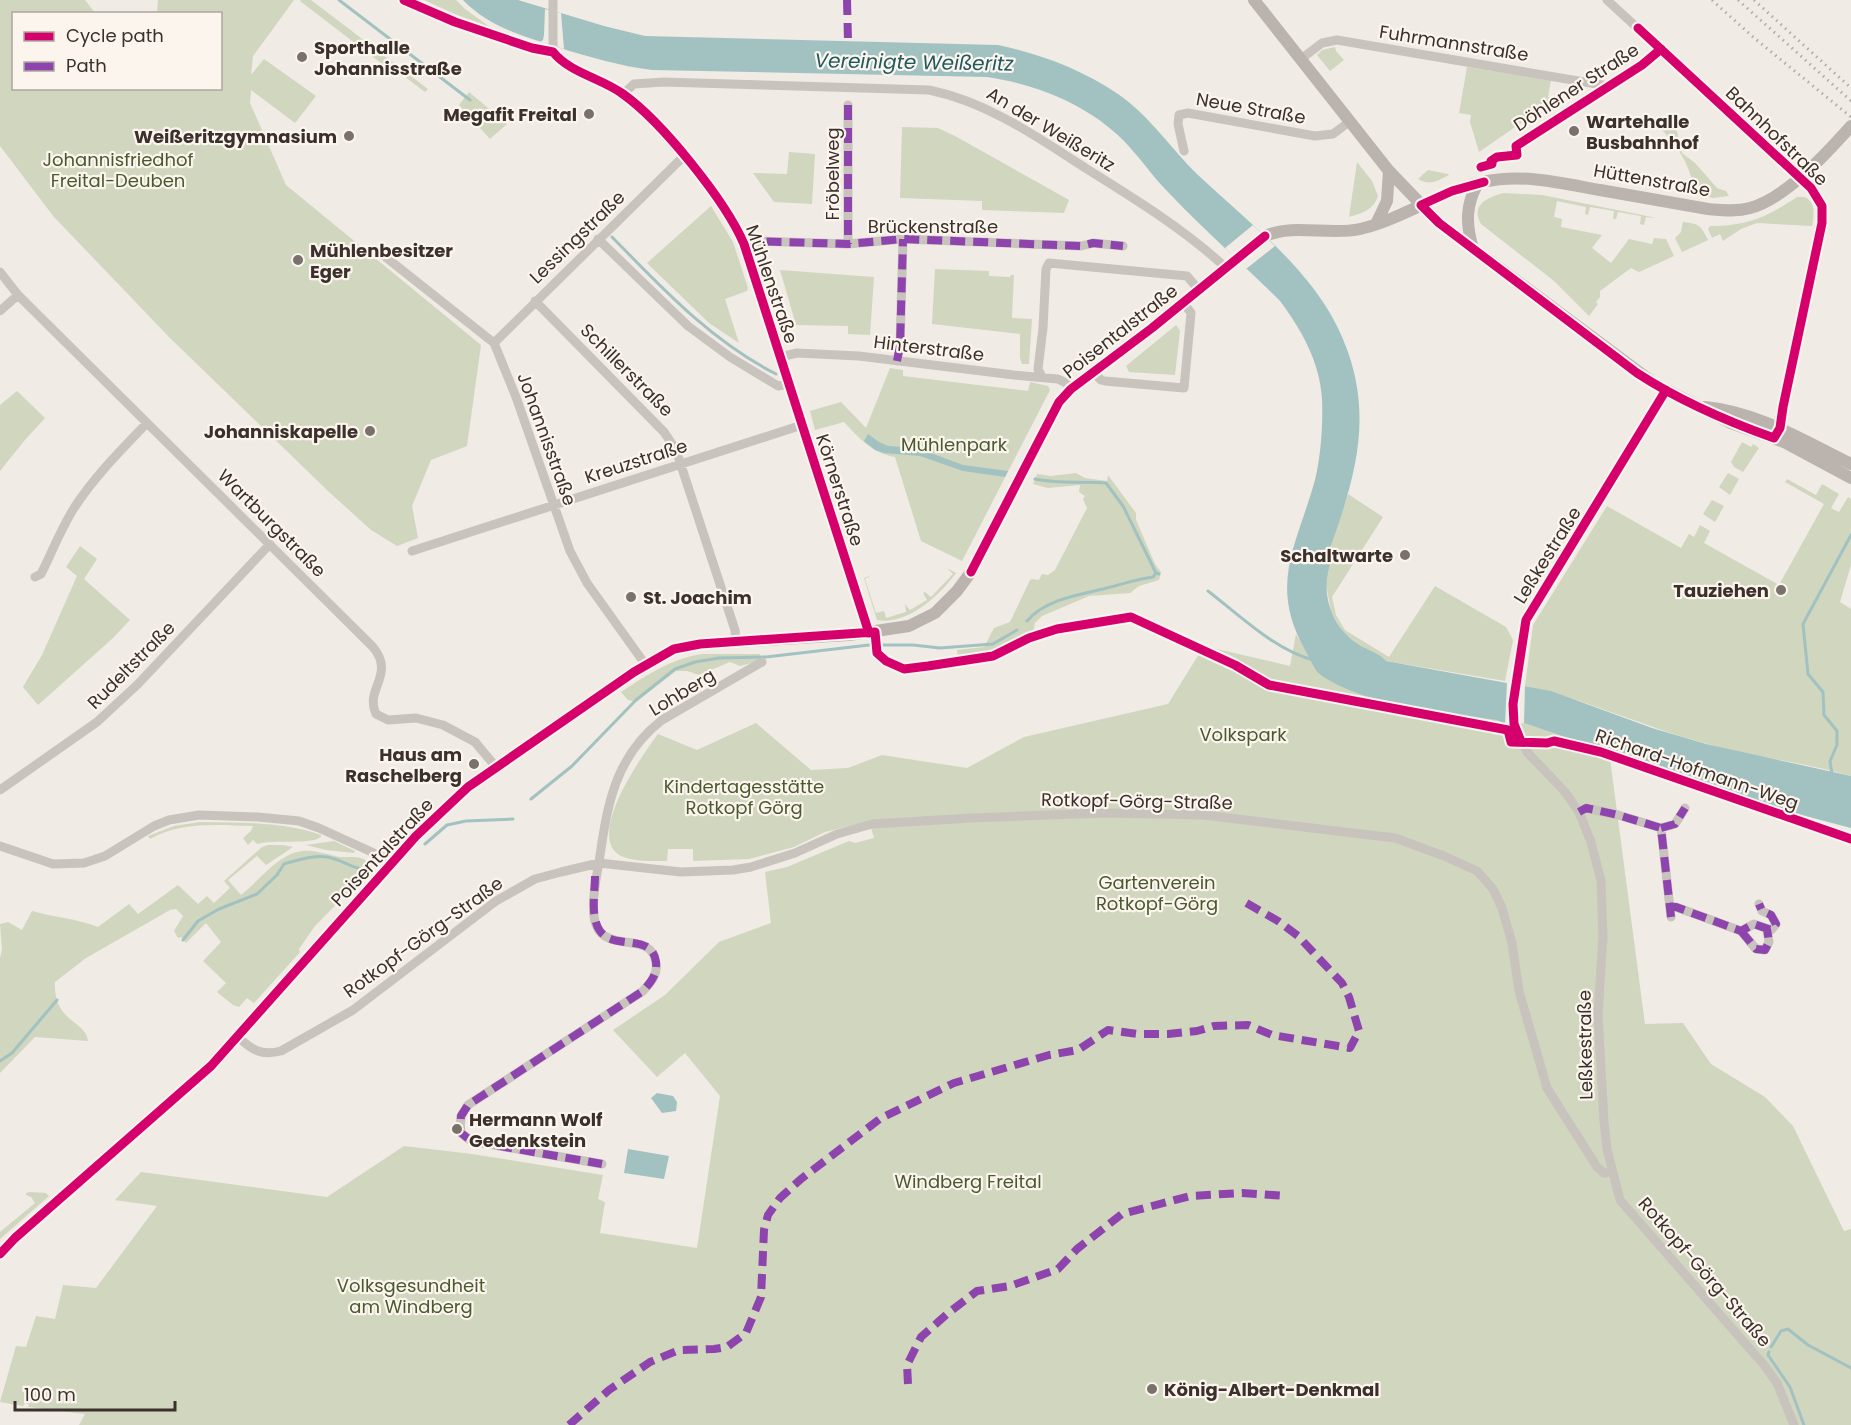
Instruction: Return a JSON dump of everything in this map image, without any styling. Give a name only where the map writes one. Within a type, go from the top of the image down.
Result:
[{"type":"main road","points":[[1254,0],[1389,171],[1439,223],[1637,373],[1665,390],[1731,423],[1777,433],[1851,464]]},
{"type":"main road","name":"Hüttenstraße","points":[[1421,205],[1452,191],[1478,183],[1507,178],[1526,178],[1707,209],[1749,209],[1770,199],[1800,176],[1821,158],[1851,126]]},
{"type":"main road","points":[[1376,224],[1387,201],[1389,171]]},
{"type":"main road","points":[[1473,249],[1467,217],[1469,203],[1478,183]]},
{"type":"main road","name":"Poisentalstraße","points":[[0,1254],[15,1238],[212,1066],[392,864],[446,807],[496,767],[645,664],[674,649],[700,644],[736,642],[874,639],[921,621],[935,613],[957,591],[984,548],[1059,402],[1071,389],[1152,328],[1265,236],[1288,231],[1348,231],[1376,224],[1421,205]]},
{"type":"main road","points":[[1777,433],[1851,478]]},
{"type":"street","points":[[404,0],[455,22],[532,48],[553,49],[553,0]]},
{"type":"street","name":"Bahnhofstraße","points":[[1607,0],[1800,176],[1817,195],[1824,214],[1777,433]]},
{"type":"street","name":"Fuhrmannstraße","points":[[1301,59],[1322,43],[1337,40],[1608,86]]},
{"type":"street","name":"Mühlenstraße","points":[[553,49],[561,62],[623,94],[645,112],[684,156],[735,226],[744,244],[780,357]]},
{"type":"street","name":"Döhlener Straße","points":[[1517,154],[1516,146],[1642,65],[1661,49]]},
{"type":"street","name":"An der Weißeritz","points":[[623,94],[634,84],[664,82],[929,90],[948,94],[973,102],[1019,126],[1171,224],[1225,267]]},
{"type":"street","name":"Fröbelweg","points":[[848,105],[848,244]]},
{"type":"street","name":"Neue Straße","points":[[1184,151],[1178,124],[1179,115],[1188,113],[1316,136],[1333,135],[1349,122]]},
{"type":"street","name":"Lessingstraße","points":[[494,343],[598,238],[684,156]]},
{"type":"street","points":[[598,238],[688,326],[730,357],[778,386],[789,384]]},
{"type":"street","points":[[897,361],[900,346],[903,239]]},
{"type":"street","name":"Brückenstraße","points":[[744,244],[753,241],[848,244],[903,239],[1081,246],[1093,243],[1123,246]]},
{"type":"street","name":"Johannisstraße","points":[[383,255],[494,343],[516,397],[570,552],[586,583],[645,664]]},
{"type":"street","points":[[1042,377],[1038,369],[1046,269],[1049,263],[1187,276],[1198,289]]},
{"type":"street","name":"Wartburgstraße","points":[[0,272],[18,295],[380,655],[381,675],[372,702],[376,714],[388,720],[416,718],[442,725],[475,742],[496,767]]},
{"type":"street","points":[[0,311],[18,295]]},
{"type":"street","name":"Schillerstraße","points":[[535,301],[664,432],[676,450],[733,621],[736,642]]},
{"type":"street","points":[[1093,372],[1105,381],[1184,388],[1191,313],[1183,302]]},
{"type":"street","name":"Hinterstraße","points":[[780,357],[793,354],[826,353],[1058,379],[1071,389]]},
{"type":"street","name":"Körnerstraße","points":[[780,357],[874,639]]},
{"type":"street","name":"Leßkestraße","points":[[1612,1172],[1605,1131],[1598,1015],[1603,937],[1601,881],[1592,842],[1579,812],[1565,792],[1527,752],[1514,724],[1513,704],[1526,620],[1665,390]]},
{"type":"street","points":[[35,577],[41,574],[81,497],[147,423]]},
{"type":"street","name":"Kreuzstraße","points":[[412,551],[802,425]]},
{"type":"street","name":"Rudeltstraße","points":[[0,790],[98,722],[138,684],[270,544]]},
{"type":"street","points":[[874,639],[877,652],[886,661],[904,669],[993,656],[1029,638],[1057,629],[1131,617],[1211,654]]},
{"type":"street","name":"Lohberg","points":[[602,1164],[471,1141],[460,1132],[461,1116],[468,1104],[643,991],[653,980],[657,969],[655,956],[650,948],[608,938],[601,933],[596,924],[595,876],[609,802],[627,760],[649,730],[662,720],[762,662]]},
{"type":"street","points":[[1579,812],[1586,808],[1618,814],[1661,828],[1675,824],[1685,808]]},
{"type":"street","name":"Rotkopf-Görg-Straße","points":[[238,1037],[252,1050],[259,1053],[271,1053],[285,1048],[352,1010],[482,910],[520,886],[535,879],[599,862],[681,872],[733,870],[786,856],[837,834],[872,824],[1094,813],[1204,815],[1395,838],[1444,856],[1477,872],[1493,890],[1502,908],[1512,943],[1519,991],[1547,1088],[1598,1167],[1604,1173],[1612,1172],[1620,1200],[1764,1365],[1777,1383],[1794,1425]]},
{"type":"street","points":[[0,846],[53,864],[84,864],[105,856],[154,826],[188,816],[273,817],[299,821],[387,859],[392,864]]},
{"type":"street","points":[[1661,828],[1671,912],[1676,907],[1742,931],[1756,949],[1765,950],[1769,942],[1767,929]]},
{"type":"street","points":[[0,841],[34,858]]},
{"type":"street","points":[[1742,931],[1754,924],[1771,930],[1776,924],[1771,915],[1762,911],[1759,904]]},
{"type":"green space","name":"Johannisfriedhof Freital-Deuben","points":[[0,0],[85,0],[94,12],[12,12],[12,90],[222,90],[222,12],[159,12],[157,11],[158,0],[294,0],[253,56],[251,75],[264,59],[316,96],[295,123],[251,90],[250,103],[286,185],[481,345],[467,446],[431,460],[412,506],[418,538],[397,546],[371,530],[329,492],[169,337],[54,217],[0,146]]},
{"type":"green space","points":[[301,0],[311,0],[428,89],[425,92],[396,70],[394,73]]},
{"type":"green space","points":[[424,0],[456,0],[490,27],[457,15]]},
{"type":"green space","points":[[1335,47],[1344,60],[1330,71],[1317,55],[1322,50]]},
{"type":"green space","points":[[1467,67],[1551,80],[1548,97],[1551,97],[1550,103],[1479,152],[1470,122],[1471,115],[1459,113]]},
{"type":"green space","points":[[469,92],[507,124],[490,139],[459,105]]},
{"type":"green space","points":[[1653,117],[1664,121],[1670,120],[1676,127],[1682,153],[1695,163],[1717,188],[1726,191],[1729,196],[1713,198],[1695,193],[1686,162],[1671,140],[1652,119]]},
{"type":"green space","points":[[902,127],[938,128],[955,136],[1069,200],[1064,213],[982,210],[982,201],[900,198]]},
{"type":"green space","points":[[789,152],[815,154],[812,204],[774,202],[753,173],[787,174]]},
{"type":"green space","points":[[1357,162],[1372,181],[1378,196],[1367,210],[1349,217]]},
{"type":"green space","points":[[1428,170],[1449,175],[1430,182],[1418,179]]},
{"type":"green space","points":[[1504,193],[1542,195],[1657,218],[1646,217],[1644,225],[1640,224],[1641,216],[1618,212],[1616,219],[1613,219],[1614,211],[1590,207],[1588,215],[1585,214],[1586,207],[1557,201],[1554,217],[1562,219],[1561,227],[1602,235],[1592,248],[1611,263],[1629,239],[1652,244],[1654,238],[1666,239],[1674,256],[1639,272],[1631,268],[1600,291],[1600,297],[1596,302],[1598,304],[1589,316],[1554,281],[1481,224],[1478,217],[1479,207],[1492,197]]},
{"type":"green space","points":[[1797,197],[1805,197],[1813,206],[1812,226],[1757,223],[1741,229],[1723,241],[1720,234],[1712,238],[1708,229],[1710,226],[1723,226],[1756,219]]},
{"type":"green space","points":[[711,206],[733,242],[748,288],[747,291],[725,299],[739,343],[709,323],[647,263]]},
{"type":"green space","points":[[1683,222],[1699,226],[1708,240],[1682,252],[1675,238],[1681,232]]},
{"type":"green space","points":[[935,269],[989,271],[989,276],[1010,277],[1014,275],[1012,318],[1032,319],[1029,364],[1022,364],[1020,358],[1020,334],[932,324]]},
{"type":"green space","points":[[780,270],[874,277],[870,335],[848,334],[848,326],[796,325]]},
{"type":"green space","points":[[1176,325],[1180,331],[1175,375],[1129,372],[1126,366]]},
{"type":"green space","name":"Mühlenpark","points":[[890,368],[903,370],[903,376],[1028,391],[1030,382],[1048,386],[1050,390],[962,561],[921,541],[895,457],[873,449],[844,422],[815,430],[810,411],[841,402],[866,428]]},
{"type":"green space","points":[[17,391],[45,418],[0,471],[0,405]]},
{"type":"green space","points":[[1742,442],[1759,448],[1743,472],[1734,467],[1731,462]]},
{"type":"green space","points":[[1076,473],[1085,478],[1107,481],[1108,475],[1136,513],[1136,520],[1155,564],[1161,572],[1159,580],[1139,586],[1130,593],[1089,596],[1042,616],[1035,623],[1033,633],[991,655],[958,658],[957,650],[984,647],[994,628],[1010,622],[1030,580],[1039,580],[1042,574],[1048,575],[1055,570],[1087,508],[1083,499],[1085,496],[1079,492],[1080,485],[1048,488],[1033,484],[1037,474],[1051,476]]},
{"type":"green space","points":[[1728,473],[1739,479],[1730,495],[1719,487]]},
{"type":"green space","points":[[1787,479],[1816,495],[1822,484],[1839,494],[1831,508],[1839,512],[1848,497],[1851,499],[1851,565],[1840,602],[1851,609],[1851,776],[1704,743],[1570,698],[1525,686],[1533,625],[1607,506],[1681,548],[1689,534],[1694,537],[1700,525],[1710,531],[1704,543],[1779,585],[1824,504],[1785,482]]},
{"type":"green space","points":[[1348,494],[1383,517],[1332,597],[1336,615],[1345,630],[1389,657],[1435,586],[1506,627],[1513,640],[1505,681],[1386,661],[1356,643],[1343,632],[1331,612],[1326,583],[1327,570],[1332,559],[1329,551]]},
{"type":"green space","points":[[1712,500],[1724,506],[1715,522],[1703,514]]},
{"type":"green space","points":[[80,546],[97,559],[84,579],[130,620],[38,705],[23,687],[42,655],[77,576],[66,567]]},
{"type":"green space","points":[[947,568],[956,573],[922,607],[900,618],[888,621],[877,620],[864,578],[872,575],[865,579],[876,613],[884,611],[886,618],[906,612],[905,604],[910,610],[927,600],[923,593],[925,592],[931,597],[953,574]]},
{"type":"green space","points":[[1296,634],[1320,675],[1497,720],[1505,724],[1524,723],[1609,751],[1645,1024],[1683,1023],[1711,1064],[1765,1097],[1793,1126],[1844,1231],[1851,1229],[1851,1425],[79,1425],[85,1414],[28,1407],[29,1405],[25,1403],[23,1406],[0,1402],[16,1346],[26,1347],[36,1316],[55,1319],[63,1285],[96,1288],[157,1206],[115,1200],[141,1172],[327,1197],[404,1146],[472,1154],[603,1175],[598,1199],[605,1202],[600,1233],[697,1248],[720,1096],[685,1053],[657,1077],[613,1030],[665,995],[719,942],[771,923],[765,872],[787,867],[849,841],[855,843],[874,838],[869,821],[825,832],[794,847],[749,859],[693,861],[693,849],[668,849],[667,861],[638,860],[621,856],[611,846],[609,832],[612,814],[630,776],[658,734],[697,750],[756,723],[811,770],[848,768],[882,755],[967,768],[1024,737],[1168,704],[1204,646],[1290,666]]},
{"type":"green space","points":[[702,654],[760,654],[760,661],[740,666],[730,662],[699,675],[687,671],[676,671],[636,702],[628,700],[621,692],[670,663]]},
{"type":"green space","points":[[200,822],[276,825],[306,830],[321,835],[321,837],[309,841],[257,844],[253,840],[248,845],[243,838],[253,826],[213,825],[174,829],[150,839],[148,836],[174,826]]},
{"type":"green space","points":[[334,841],[355,851],[354,853],[306,845]]},
{"type":"green space","points":[[268,845],[293,847],[266,865],[257,856],[228,880],[241,895],[278,862],[303,851],[363,859],[367,861],[368,872],[315,926],[299,949],[300,952],[254,1003],[247,998],[239,1007],[217,992],[226,983],[203,961],[221,942],[206,923],[186,943],[181,937],[178,938],[174,931],[183,916],[176,909],[170,910],[86,958],[55,982],[59,1006],[82,1029],[88,1041],[35,1037],[0,1073],[0,958],[2,950],[0,924],[8,922],[22,930],[32,911],[98,927],[129,904],[138,914],[178,885],[198,904],[207,896],[214,903],[230,888],[224,881],[262,847]]},
{"type":"green space","points":[[30,1192],[46,1193],[49,1196],[0,1239],[0,1232],[35,1203],[31,1197],[26,1195]]},
{"type":"water","name":"Vereinigte Weißeritz","points":[[463,0],[518,0],[645,36],[998,45],[1060,64],[1104,85],[1140,112],[1198,175],[1284,255],[1321,300],[1348,352],[1359,404],[1357,453],[1346,502],[1329,551],[1332,559],[1328,571],[1327,595],[1334,617],[1348,636],[1386,661],[1551,691],[1652,728],[1706,744],[1851,776],[1851,828],[1775,808],[1524,723],[1505,724],[1497,720],[1383,701],[1340,686],[1319,674],[1294,626],[1288,605],[1287,584],[1294,545],[1315,480],[1319,460],[1322,399],[1318,372],[1313,359],[1295,323],[1280,301],[1162,186],[1123,140],[1094,116],[1042,91],[987,77],[652,70],[616,64],[557,47],[495,24]]},
{"type":"water","points":[[868,434],[888,446],[917,448],[963,465],[1008,471],[1005,477],[963,471],[920,456],[884,453],[875,450],[864,441]]},
{"type":"water","points":[[657,1093],[673,1096],[677,1102],[676,1111],[662,1113],[651,1098]]},
{"type":"water","points":[[628,1149],[669,1156],[664,1179],[624,1173]]},
{"type":"pier","points":[[545,9],[561,13],[564,49],[540,42],[544,35]]},
{"type":"pier","points":[[1253,225],[1275,246],[1246,269],[1225,248]]},
{"type":"pier","points":[[1507,682],[1525,686],[1524,723],[1505,724]]},
{"type":"waterway","points":[[339,0],[470,100]]},
{"type":"waterway","points":[[612,237],[709,330],[752,361],[776,374]]},
{"type":"waterway","points":[[1035,479],[1106,483],[1123,506],[1156,573]]},
{"type":"waterway","points":[[1832,774],[1830,761],[1837,745],[1837,731],[1824,715],[1823,692],[1808,674],[1803,624],[1851,535]]},
{"type":"waterway","points":[[1027,621],[1043,608],[1062,599],[1159,574]]},
{"type":"waterway","points":[[1208,591],[1272,641],[1300,656],[1314,660]]},
{"type":"waterway","points":[[531,799],[572,766],[636,700],[675,669],[695,662],[719,658],[766,657],[869,645],[913,645],[940,648],[993,644],[1017,630]]},
{"type":"waterway","points":[[425,844],[447,825],[466,821],[513,819]]},
{"type":"waterway","points":[[183,940],[198,921],[219,909],[257,894],[277,875],[284,864],[305,858],[322,857],[332,858],[357,868],[368,869]]},
{"type":"waterway","points":[[0,1061],[12,1053],[57,1000]]},
{"type":"waterway","points":[[1771,1347],[1781,1331],[1788,1329],[1808,1345],[1851,1368]]},
{"type":"waterway","points":[[1769,1352],[1768,1355],[1790,1387],[1804,1425]]},
{"type":"railway","points":[[1712,0],[1753,37],[1851,117]]},
{"type":"railway","points":[[1738,0],[1851,101]]},
{"type":"railway","points":[[1754,0],[1851,88]]},
{"type":"marked path","points":[[847,0],[848,41]]},
{"type":"marked path","points":[[848,105],[848,244]]},
{"type":"marked path","points":[[744,244],[753,241],[848,244],[903,239],[1081,246],[1093,243],[1123,246]]},
{"type":"marked path","points":[[897,361],[900,346],[903,239]]},
{"type":"marked path","points":[[1579,812],[1586,808],[1661,828],[1671,917]]},
{"type":"marked path","points":[[1661,828],[1675,824],[1685,808]]},
{"type":"marked path","points":[[595,876],[594,912],[600,931],[606,937],[614,940],[648,947],[656,962],[653,978],[643,991],[468,1105],[461,1116],[460,1132],[471,1141],[602,1164]]},
{"type":"marked path","points":[[569,1425],[609,1390],[650,1362],[679,1350],[727,1347],[746,1333],[761,1297],[764,1230],[768,1215],[780,1198],[801,1179],[881,1118],[954,1083],[1049,1055],[1078,1050],[1108,1030],[1138,1034],[1168,1034],[1197,1031],[1214,1026],[1248,1025],[1272,1035],[1350,1048],[1359,1031],[1349,997],[1342,983],[1298,936],[1278,921],[1243,901]]},
{"type":"marked path","points":[[1670,907],[1676,907],[1741,931],[1754,924],[1771,930],[1776,924],[1771,915],[1762,911],[1759,904]]},
{"type":"marked path","points":[[1741,931],[1756,949],[1765,950],[1769,942],[1767,929]]},
{"type":"marked path","points":[[908,1384],[907,1365],[921,1337],[947,1314],[977,1291],[1010,1286],[1058,1269],[1077,1249],[1122,1214],[1190,1196],[1242,1193],[1287,1196]]},
{"type":"cycle path","points":[[404,0],[455,22],[532,48],[553,52],[568,65],[614,88],[656,123],[708,185],[723,206],[744,244],[869,633]]},
{"type":"cycle path","points":[[1484,182],[1452,191],[1421,205],[1439,223],[1637,373],[1704,410],[1774,438],[1780,428],[1822,223],[1822,206],[1811,188],[1638,28]]},
{"type":"cycle path","points":[[1481,167],[1492,164],[1491,161],[1497,157],[1517,155],[1516,146],[1642,65],[1661,49]]},
{"type":"cycle path","points":[[971,572],[1059,402],[1071,389],[1152,328],[1265,236]]},
{"type":"cycle path","points":[[1520,739],[1514,724],[1513,704],[1526,620],[1666,390]]},
{"type":"cycle path","name":"Richard-Hofmann-Weg","points":[[0,1254],[15,1238],[211,1066],[416,836],[468,787],[634,672],[674,649],[700,644],[875,632],[877,653],[886,661],[904,669],[993,656],[1029,638],[1057,629],[1131,617],[1235,665],[1269,685],[1508,730],[1511,742],[1547,743],[1554,741],[1601,752],[1851,839]]},
{"type":"place","name":"Sporthalle Johannisstraße","points":[[302,57]]},
{"type":"place","name":"Megafit Freital","points":[[589,114]]},
{"type":"place","name":"Wartehalle Busbahnhof","points":[[1574,131]]},
{"type":"place","name":"Weißeritzgymnasium","points":[[349,136]]},
{"type":"place","name":"Mühlenbesitzer Eger","points":[[298,260]]},
{"type":"place","name":"Johanniskapelle","points":[[370,431]]},
{"type":"place","name":"Schaltwarte","points":[[1405,555]]},
{"type":"place","name":"Tauziehen","points":[[1781,590]]},
{"type":"place","name":"St. Joachim","points":[[631,597]]},
{"type":"place","name":"Haus am Raschelberg","points":[[474,764]]},
{"type":"place","name":"Hermann Wolf Gedenkstein","points":[[457,1129]]},
{"type":"place","name":"König-Albert-Denkmal","points":[[1152,1389]]},
{"type":"park label","name":"Volkspark","points":[[1243,734]]},
{"type":"park label","name":"Kindertagesstätte Rotkopf Görg","points":[[744,796]]},
{"type":"park label","name":"Gartenverein Rotkopf-Görg","points":[[1157,892]]},
{"type":"park label","name":"Windberg Freital","points":[[968,1181]]},
{"type":"park label","name":"Volksgesundheit am Windberg","points":[[411,1295]]}]
